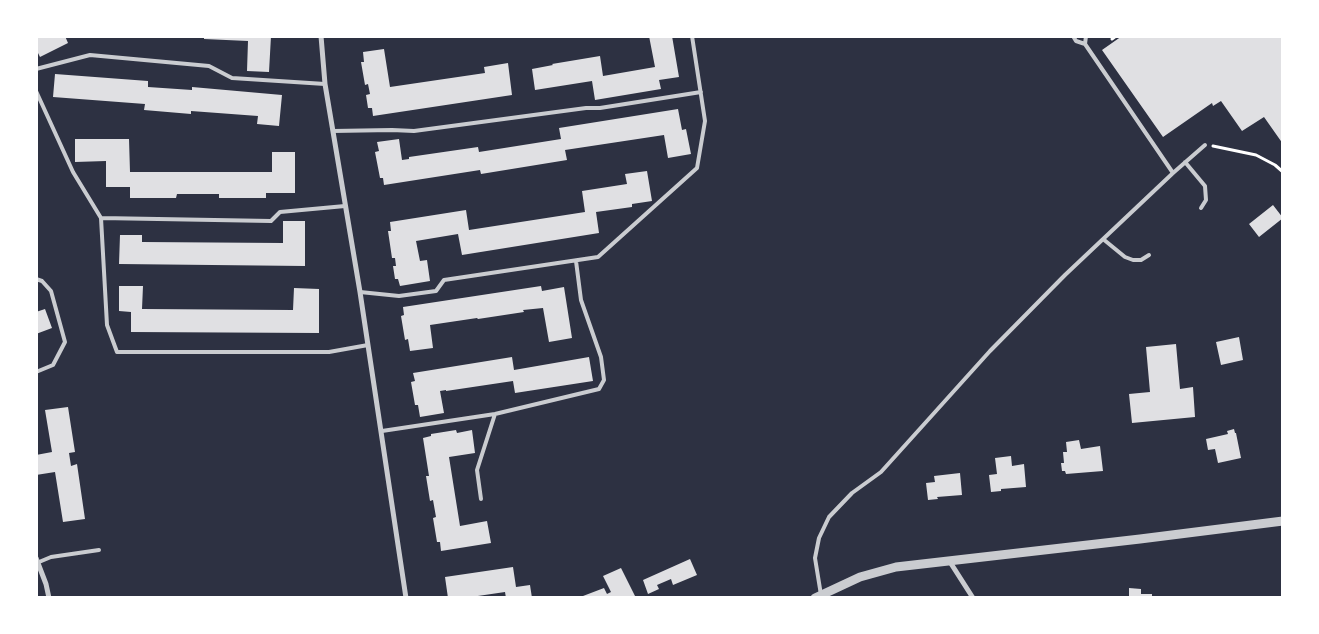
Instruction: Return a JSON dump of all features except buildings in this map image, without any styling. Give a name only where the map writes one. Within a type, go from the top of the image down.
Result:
[{"type":"street","points":[[321,36],[325,84],[382,431],[406,598]]},
{"type":"street","points":[[818,596],[860,577],[896,567],[1283,521]]},
{"type":"street","points":[[38,560],[49,598]]},
{"type":"street","points":[[950,562],[973,598]]},
{"type":"lane","points":[[360,292],[398,296],[436,291],[444,280],[598,257],[697,168],[705,121],[692,36]]},
{"type":"lane","points":[[1073,36],[1076,41],[1085,44],[1173,172]]},
{"type":"lane","points":[[1085,44],[1086,36]]},
{"type":"lane","points":[[36,69],[90,55],[209,66],[232,78],[325,84]]},
{"type":"lane","points":[[36,91],[73,172],[102,218],[107,325],[117,352],[329,352],[368,345]]},
{"type":"lane","points":[[333,130],[414,131],[586,108],[600,108],[701,92]]},
{"type":"lane","points":[[818,596],[815,558],[819,538],[829,517],[852,493],[880,472],[990,351],[1065,275],[1205,144]]},
{"type":"lane","points":[[1185,162],[1205,186],[1206,200],[1201,208]]},
{"type":"lane","points":[[102,218],[271,221],[280,212],[345,206]]},
{"type":"lane","points":[[1103,239],[1125,257],[1133,260],[1141,260],[1149,255]]},
{"type":"lane","points":[[382,431],[495,414],[599,389],[604,380],[601,357],[581,300],[576,261]]},
{"type":"lane","points":[[36,279],[42,281],[51,291],[65,342],[53,365],[36,372]]},
{"type":"lane","points":[[481,499],[477,470],[495,414]]},
{"type":"lane","points":[[38,560],[99,550]]},
{"type":"path","points":[[1112,39],[1116,36]]},
{"type":"path","points":[[1205,144],[1256,155],[1275,165],[1283,172]]}]
